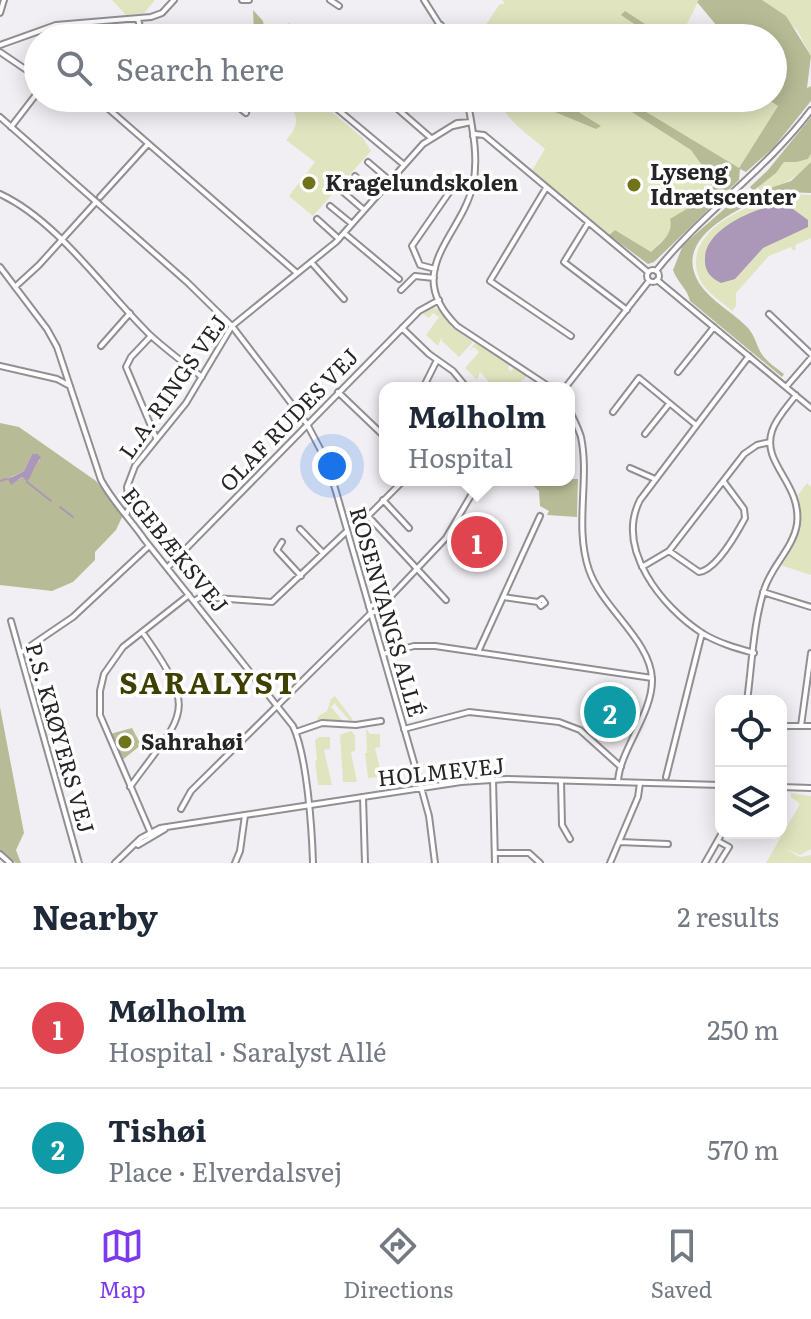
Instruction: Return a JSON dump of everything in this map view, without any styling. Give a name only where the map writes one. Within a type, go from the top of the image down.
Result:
[{"type":"street","points":[[0,13],[4,0]]},
{"type":"street","points":[[80,24],[157,15],[174,0]]},
{"type":"street","points":[[242,0],[249,0]]},
{"type":"street","points":[[330,0],[339,6]]},
{"type":"street","points":[[424,0],[440,24]]},
{"type":"street","points":[[138,19],[140,24]]},
{"type":"street","points":[[0,45],[24,35]]},
{"type":"street","points":[[0,52],[24,68]]},
{"type":"street","points":[[11,127],[24,110]]},
{"type":"street","points":[[648,272],[656,271],[689,233],[772,157],[811,110]]},
{"type":"street","points":[[112,112],[297,273]]},
{"type":"street","points":[[341,112],[403,164]]},
{"type":"street","points":[[401,112],[431,138]]},
{"type":"street","points":[[469,112],[475,159],[473,186],[465,207],[438,254],[434,278],[439,300],[457,326],[543,382]]},
{"type":"street","name":"ROSENVANGS ALLÉ","points":[[0,117],[98,199],[195,289],[232,326],[307,424],[327,462],[383,654],[429,816],[435,863]]},
{"type":"street","name":"L.A. RINGS VEJ","points":[[126,515],[129,508],[127,487],[131,475],[156,438],[186,403],[232,326],[339,239],[403,164],[431,138],[457,123],[471,122]]},
{"type":"street","points":[[472,136],[486,138],[648,272],[649,281],[568,382]]},
{"type":"street","points":[[15,287],[39,265],[148,144]]},
{"type":"street","points":[[368,162],[389,180]]},
{"type":"street","points":[[355,176],[377,195]]},
{"type":"street","points":[[435,269],[420,265],[412,246],[453,187],[473,186]]},
{"type":"street","points":[[546,188],[490,281],[571,336]]},
{"type":"street","points":[[342,191],[364,210]]},
{"type":"street","points":[[0,194],[25,207],[151,336],[202,377]]},
{"type":"street","points":[[330,206],[352,224]]},
{"type":"street","points":[[317,219],[339,239]]},
{"type":"street","points":[[588,223],[564,262],[627,310]]},
{"type":"street","points":[[344,233],[399,279]]},
{"type":"street","points":[[311,262],[344,299]]},
{"type":"street","name":"EGEBÆKSVEJ","points":[[0,267],[47,329],[66,370],[101,480],[110,497],[278,705],[296,732],[308,805],[313,863]]},
{"type":"street","points":[[656,271],[659,275],[657,280]]},
{"type":"street","points":[[401,290],[415,276],[434,278]]},
{"type":"street","points":[[649,281],[657,280],[811,408]]},
{"type":"street","name":"OLAF RUDES VEJ","points":[[167,568],[419,311],[439,300]]},
{"type":"street","points":[[101,346],[130,313]]},
{"type":"street","points":[[769,314],[810,360],[786,387]]},
{"type":"street","points":[[678,372],[714,327]]},
{"type":"street","points":[[402,328],[462,382]]},
{"type":"street","points":[[151,336],[126,367],[156,438]]},
{"type":"street","points":[[749,356],[640,500],[633,516],[632,540],[642,567],[674,609],[702,633],[754,653]]},
{"type":"street","points":[[426,382],[437,360]]},
{"type":"street","points":[[0,366],[57,379],[71,387]]},
{"type":"street","points":[[57,379],[66,370]]},
{"type":"street","points":[[613,412],[639,378],[696,425]]},
{"type":"street","points":[[338,392],[379,431]]},
{"type":"street","points":[[748,695],[763,592],[770,573],[794,535],[797,515],[791,487],[775,464],[770,442],[776,422],[796,395]]},
{"type":"street","points":[[645,434],[669,404]]},
{"type":"street","points":[[575,426],[582,445],[582,533],[589,570],[604,601],[640,646],[649,663],[652,678],[647,704],[621,767],[618,782]]},
{"type":"street","points":[[642,567],[669,551],[748,449],[770,442]]},
{"type":"street","points":[[630,468],[655,479]]},
{"type":"street","points":[[669,551],[699,572],[706,572],[714,565],[745,518],[744,509],[723,481]]},
{"type":"street","points":[[398,486],[369,514],[369,518],[446,600]]},
{"type":"street","points":[[181,809],[191,791],[371,613],[377,611],[453,529],[477,486]]},
{"type":"street","points":[[383,500],[409,528]]},
{"type":"street","points":[[478,653],[540,516]]},
{"type":"street","points":[[300,529],[324,554]]},
{"type":"street","points":[[194,601],[201,597],[272,602],[347,531]]},
{"type":"street","points":[[282,542],[277,550],[301,576]]},
{"type":"street","points":[[20,653],[73,617],[149,546]]},
{"type":"street","points":[[763,592],[811,607]]},
{"type":"street","points":[[151,834],[100,715],[100,691],[104,674],[123,647],[189,595]]},
{"type":"street","points":[[503,597],[538,602]]},
{"type":"street","points":[[369,607],[386,598]]},
{"type":"street","name":"P.S. KRØYERS VEJ","points":[[11,621],[79,863]]},
{"type":"street","points":[[130,787],[174,726],[180,708],[173,679],[143,633]]},
{"type":"street","points":[[666,777],[702,633]]},
{"type":"street","points":[[383,654],[414,646],[652,678]]},
{"type":"street","points":[[801,726],[811,653]]},
{"type":"street","points":[[404,729],[469,712],[559,722],[580,730],[621,767]]},
{"type":"street","points":[[296,732],[322,723],[356,725],[381,721]]},
{"type":"street","points":[[787,726],[811,726]]},
{"type":"street","points":[[493,779],[495,863]]},
{"type":"street","name":"HOLMEVEJ","points":[[115,863],[151,834],[167,827],[421,787],[493,779],[715,785]]},
{"type":"street","points":[[561,781],[562,825],[570,839]]},
{"type":"street","points":[[610,863],[638,797],[640,783]]},
{"type":"street","points":[[787,787],[811,788]]},
{"type":"street","points":[[363,797],[365,863]]},
{"type":"street","points":[[235,863],[240,851],[245,814]]},
{"type":"street","points":[[705,863],[718,841],[729,847],[719,863]]},
{"type":"street","points":[[619,842],[668,844]]},
{"type":"street","points":[[495,853],[529,853],[540,863]]},
{"type":"street","points":[[0,854],[10,863]]},
{"type":"green space","points":[[112,0],[155,0],[144,13],[126,15]]},
{"type":"green space","points":[[502,0],[699,0],[687,24],[486,24],[499,5],[505,3]]},
{"type":"green space","points":[[762,0],[811,0],[811,56],[797,30]]},
{"type":"green space","points":[[762,0],[786,16],[811,56],[807,88],[811,86],[811,101],[774,147],[746,172],[740,169],[739,180],[654,262],[648,264],[609,235],[615,230],[651,252],[668,234],[670,219],[705,196],[716,176],[701,164],[691,150],[632,112],[646,112],[739,168],[774,112],[787,112],[787,24],[715,24],[697,2]]},
{"type":"green space","points":[[253,10],[264,24],[254,24]]},
{"type":"green space","points":[[625,11],[645,24],[634,24],[621,15]]},
{"type":"green space","points":[[293,112],[332,112],[363,138],[371,151],[313,216],[289,196],[315,162],[286,140],[296,119]]},
{"type":"green space","points":[[555,112],[579,112],[601,126],[596,129]]},
{"type":"green space","name":"Lyseng Idrætscenter","points":[[774,112],[739,168],[650,252],[615,230],[609,235],[531,172],[545,149],[506,114]]},
{"type":"green space","points":[[811,117],[811,154],[808,159],[784,162],[776,173],[753,191],[750,187],[768,170]]},
{"type":"green space","points":[[811,154],[811,162],[794,177],[775,187],[759,190],[758,187],[784,162],[798,162],[808,159]]},
{"type":"green space","points":[[811,162],[811,193],[787,192],[763,198],[755,193],[791,181]]},
{"type":"green space","points":[[746,190],[755,201],[730,214],[707,232],[693,255],[693,268],[699,283],[749,329],[761,353],[784,374],[782,377],[690,301],[673,270],[683,245]]},
{"type":"green space","points":[[794,194],[811,195],[811,238],[795,245],[793,251],[791,247],[769,256],[736,293],[736,306],[732,311],[700,280],[696,262],[700,246],[710,232],[742,210]]},
{"type":"green space","points":[[433,307],[438,309],[452,327],[473,342],[459,357],[442,341],[442,337],[438,346],[426,335],[439,317],[433,313],[429,318],[423,314]]},
{"type":"green space","points":[[475,343],[510,365],[508,369],[511,371],[514,368],[528,376],[520,382],[489,382],[480,372],[477,380],[465,368],[479,352],[474,347],[469,351]]},
{"type":"green space","points":[[0,423],[19,427],[96,481],[123,515],[116,530],[95,552],[95,560],[73,582],[52,591],[0,585]],"holes":[[[32,454],[38,454],[40,460],[34,465],[27,482],[22,477],[18,480],[11,477],[24,471]]]},
{"type":"green space","points":[[575,479],[578,479],[577,517],[547,515],[549,511],[540,506],[539,491],[534,486],[575,486]]},
{"type":"green space","points":[[807,483],[811,487],[811,575],[780,565],[798,532],[798,495]]},
{"type":"green space","points":[[335,696],[353,720],[350,721],[335,704],[337,701],[331,707],[344,722],[318,721],[317,717],[327,711]]},
{"type":"green space","points":[[588,699],[610,703],[622,719],[617,728]]},
{"type":"green space","points":[[0,707],[24,833],[16,850],[21,863],[16,863],[0,851]]},
{"type":"green space","points":[[132,728],[141,745],[121,761],[110,734]]},
{"type":"green space","points":[[366,729],[370,734],[380,734],[380,747],[375,748],[382,777],[368,778]]},
{"type":"green space","points":[[351,731],[355,735],[355,751],[351,752],[357,782],[343,782],[340,735]]},
{"type":"green space","points":[[330,737],[330,749],[324,750],[332,785],[318,785],[315,740]]},
{"type":"green space","points":[[791,793],[811,796],[811,849],[800,855],[784,848],[800,857],[811,855],[811,863],[766,863],[780,839],[787,839],[787,827],[800,804],[791,797]]},
{"type":"shaded area","points":[[778,205],[793,209],[808,220],[808,227],[763,248],[735,279],[721,283],[714,279],[708,273],[705,262],[707,248],[713,238],[732,222]]},
{"type":"shaded area","points":[[32,454],[38,454],[41,458],[27,482],[22,477],[11,485],[8,479],[24,471]]},
{"type":"waterway","points":[[0,481],[7,479]]},
{"type":"waterway","points":[[27,482],[51,501]]},
{"type":"waterway","points":[[60,507],[73,517]]},
{"type":"place","name":"Kragelundskolen","points":[[309,183]]},
{"type":"place","name":"Lyseng Idrætscenter","points":[[634,185]]},
{"type":"place","name":"Mølholm","points":[[477,542]]},
{"type":"place","name":"Tishøi","points":[[610,712]]},
{"type":"place","name":"Sahrahøi","points":[[125,742]]},
{"type":"district","name":"SARALYST","points":[[209,684]]}]
